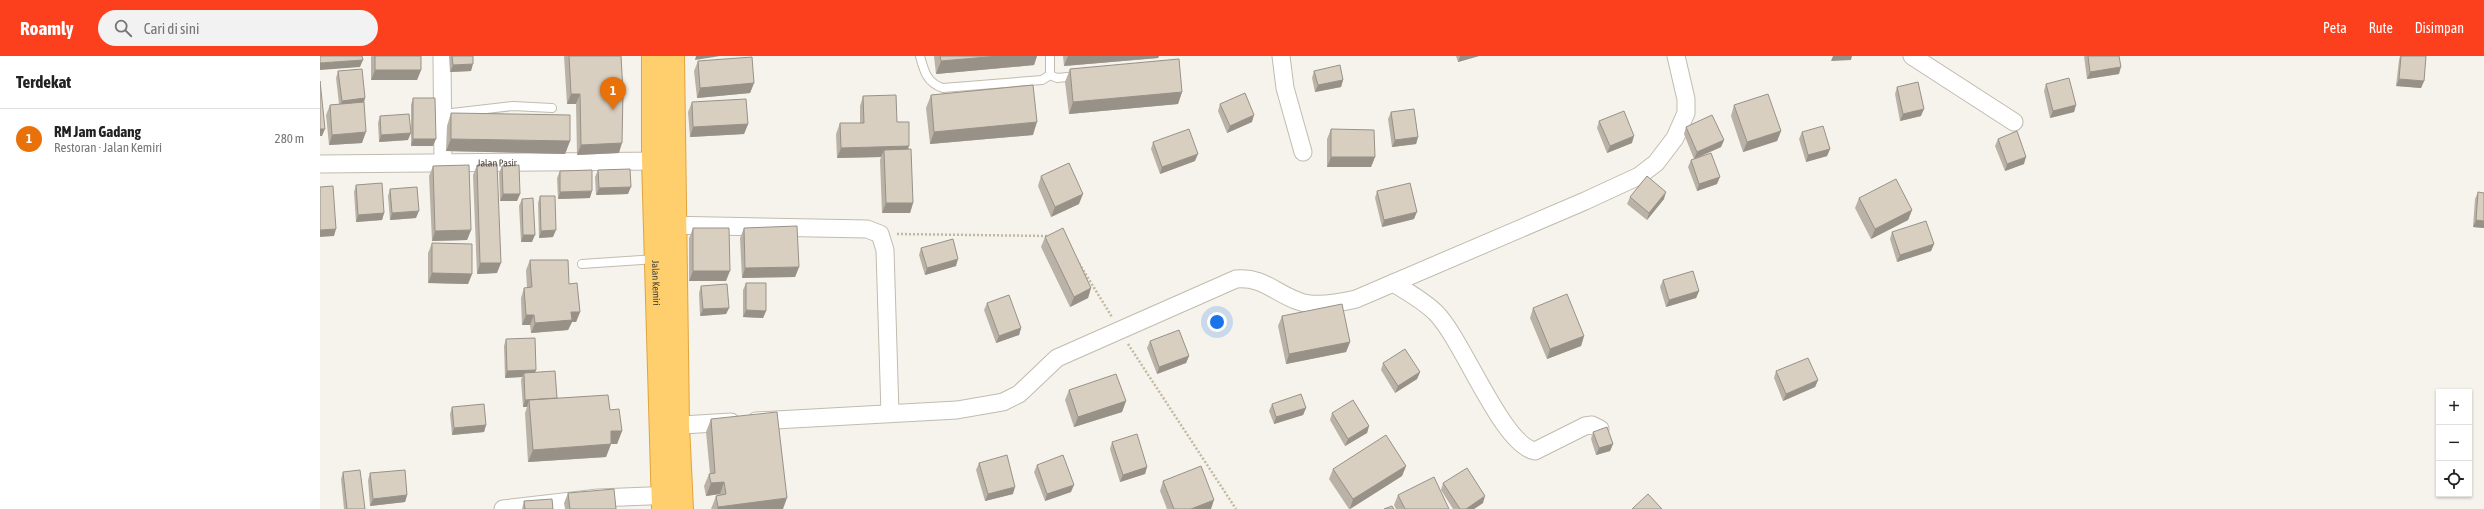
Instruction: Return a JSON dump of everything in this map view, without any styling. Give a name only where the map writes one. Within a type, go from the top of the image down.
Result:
[{"type":"highway","name":"Jalan Kemiri","points":[[653,56],[663,161],[669,426]]},
{"type":"highway","name":"Jalan Kemiri","points":[[663,161],[673,56]]},
{"type":"highway","name":"Jalan Kemiri","points":[[665,225],[657,259],[673,502]]},
{"type":"street","points":[[442,56],[443,162]]},
{"type":"street","points":[[1281,56],[1285,88],[1303,152]]},
{"type":"street","points":[[669,426],[957,410],[1003,402],[1019,394],[1056,358],[1236,279],[1254,279],[1299,302],[1310,304],[1338,303],[1356,299],[1639,176],[1656,163],[1675,138],[1686,113],[1686,99],[1676,56]]},
{"type":"street","points":[[1912,56],[2014,122]]},
{"type":"street","name":"Jalan Pasir","points":[[320,164],[663,161]]},
{"type":"street","points":[[665,225],[867,229],[880,234],[885,250],[890,413]]},
{"type":"street","points":[[1393,283],[1436,313],[1450,331],[1503,422],[1519,442],[1530,450],[1535,451],[1585,426],[1592,426],[1600,429]]},
{"type":"street","points":[[502,509],[598,498],[673,502]]},
{"type":"lane","points":[[920,56],[928,80],[934,85],[943,88],[1018,83],[1042,80],[1050,75]]},
{"type":"lane","points":[[1050,56],[1050,75]]},
{"type":"lane","points":[[1050,75],[1057,78],[1086,75]]},
{"type":"lane","points":[[443,114],[514,106],[552,108]]},
{"type":"lane","points":[[582,264],[657,259]]},
{"type":"path","points":[[880,234],[1056,236]]},
{"type":"path","points":[[1076,257],[1119,330],[1236,509]]},
{"type":"building","points":[[320,56],[362,56],[363,60],[320,63]]},
{"type":"building","points":[[375,56],[421,56],[421,70],[375,70]]},
{"type":"building","points":[[452,56],[473,56],[473,64],[453,65]]},
{"type":"building","points":[[569,56],[621,56],[623,91],[622,143],[581,145],[580,94],[571,94]]},
{"type":"building","points":[[940,56],[999,56],[941,61]]},
{"type":"building","points":[[2088,56],[2119,56],[2121,67],[2090,72]]},
{"type":"building","points":[[2401,56],[2426,56],[2424,81],[2399,79]]},
{"type":"building","points":[[752,57],[754,83],[700,88],[698,61]]},
{"type":"building","points":[[1179,59],[1182,92],[1073,102],[1070,69]]},
{"type":"building","points":[[1340,65],[1343,80],[1318,85],[1314,71]]},
{"type":"building","points":[[362,69],[365,98],[342,101],[338,71]]},
{"type":"building","points":[[2069,78],[2076,105],[2053,111],[2046,84]]},
{"type":"building","points":[[320,81],[325,129],[320,129]]},
{"type":"building","points":[[1918,82],[1924,109],[1903,114],[1897,87]]},
{"type":"building","points":[[1033,85],[1037,122],[934,132],[931,95]]},
{"type":"building","points":[[1245,93],[1254,115],[1230,126],[1220,104]]},
{"type":"building","points":[[1768,94],[1781,131],[1747,142],[1734,105]]},
{"type":"building","points":[[896,95],[897,122],[909,122],[909,146],[841,148],[840,123],[864,123],[863,96]]},
{"type":"building","points":[[413,98],[435,98],[436,139],[413,139]]},
{"type":"building","points":[[746,99],[748,124],[693,127],[692,102]]},
{"type":"building","points":[[364,102],[366,132],[332,135],[330,105]]},
{"type":"building","points":[[1414,109],[1418,137],[1395,140],[1391,112]]},
{"type":"building","points":[[1624,111],[1634,136],[1610,146],[1599,121]]},
{"type":"building","points":[[451,113],[570,115],[570,141],[451,139]]},
{"type":"building","points":[[409,114],[411,133],[381,135],[380,116]]},
{"type":"building","points":[[1712,115],[1724,140],[1697,152],[1686,127]]},
{"type":"building","points":[[1823,126],[1830,149],[1808,155],[1802,132]]},
{"type":"building","points":[[1189,129],[1198,154],[1162,167],[1153,142]]},
{"type":"building","points":[[1331,129],[1374,130],[1375,157],[1331,157]]},
{"type":"building","points":[[2017,131],[2026,157],[2007,164],[1998,139]]},
{"type":"building","points":[[911,149],[913,203],[886,203],[884,150]]},
{"type":"building","points":[[1711,153],[1720,177],[1699,184],[1691,160]]},
{"type":"building","points":[[1069,163],[1083,194],[1055,207],[1041,176]]},
{"type":"building","points":[[497,164],[501,263],[480,263],[477,165]]},
{"type":"building","points":[[469,165],[471,230],[435,231],[433,166]]},
{"type":"building","points":[[519,165],[520,194],[503,194],[502,166]]},
{"type":"building","points":[[630,169],[631,187],[599,188],[598,170]]},
{"type":"building","points":[[592,170],[592,191],[560,192],[560,171]]},
{"type":"building","points":[[1647,176],[1666,192],[1649,213],[1630,197]]},
{"type":"building","points":[[1896,179],[1912,210],[1875,229],[1859,198]]},
{"type":"building","points":[[382,183],[384,213],[358,215],[356,185]]},
{"type":"building","points":[[1410,183],[1417,212],[1384,220],[1377,191]]},
{"type":"building","points":[[333,186],[336,229],[320,230],[320,187]]},
{"type":"building","points":[[417,187],[419,211],[392,213],[390,189]]},
{"type":"building","points":[[2478,192],[2484,193],[2484,221],[2476,220]]},
{"type":"building","points":[[540,196],[555,196],[556,230],[541,231]]},
{"type":"building","points":[[533,198],[535,235],[523,235],[522,199]]},
{"type":"building","points":[[1926,221],[1934,244],[1900,255],[1892,232]]},
{"type":"building","points":[[797,226],[799,267],[745,268],[744,228]]},
{"type":"building","points":[[693,228],[729,228],[730,271],[693,271]]},
{"type":"building","points":[[1063,228],[1091,288],[1074,297],[1045,237]]},
{"type":"building","points":[[953,239],[958,259],[927,268],[921,248]]},
{"type":"building","points":[[432,243],[472,244],[472,274],[432,273]]},
{"type":"building","points":[[530,260],[568,260],[569,284],[577,283],[580,312],[571,312],[572,320],[535,323],[534,315],[526,315],[524,288],[532,287]]},
{"type":"building","points":[[1693,271],[1699,291],[1669,300],[1663,280]]},
{"type":"building","points":[[746,283],[766,283],[766,311],[746,310]]},
{"type":"building","points":[[727,284],[729,308],[703,309],[701,286]]},
{"type":"building","points":[[1567,294],[1584,336],[1550,349],[1533,308]]},
{"type":"building","points":[[1009,295],[1021,328],[999,336],[987,303]]},
{"type":"building","points":[[1342,304],[1350,342],[1289,354],[1282,316]]},
{"type":"building","points":[[1179,330],[1189,356],[1159,367],[1150,341]]},
{"type":"building","points":[[535,338],[536,370],[507,371],[506,339]]},
{"type":"building","points":[[1405,349],[1420,372],[1398,386],[1383,363]]},
{"type":"building","points":[[1808,358],[1818,380],[1786,394],[1776,371]]},
{"type":"building","points":[[555,371],[557,398],[525,400],[524,373]]},
{"type":"building","points":[[1116,374],[1126,401],[1078,417],[1069,390]]},
{"type":"building","points":[[1301,394],[1306,408],[1276,417],[1272,404]]},
{"type":"building","points":[[608,395],[610,410],[619,409],[622,431],[611,431],[611,444],[533,450],[529,400]]},
{"type":"building","points":[[1353,400],[1369,426],[1348,439],[1332,413]]},
{"type":"building","points":[[484,404],[486,425],[454,428],[452,407]]},
{"type":"building","points":[[777,412],[787,498],[718,507],[716,496],[726,494],[724,482],[711,483],[709,474],[715,473],[711,419]]},
{"type":"building","points":[[1607,427],[1613,444],[1599,448],[1593,432]]},
{"type":"building","points":[[1137,434],[1147,467],[1123,475],[1112,442]]},
{"type":"building","points":[[1386,435],[1406,466],[1353,499],[1333,469]]},
{"type":"building","points":[[1007,455],[1015,487],[988,494],[979,463]]},
{"type":"building","points":[[1063,455],[1074,485],[1047,494],[1037,465]]},
{"type":"building","points":[[1201,466],[1214,500],[1191,509],[1174,509],[1163,481]]},
{"type":"building","points":[[1467,468],[1485,496],[1466,509],[1460,509],[1443,483]]},
{"type":"building","points":[[360,470],[365,509],[347,509],[343,472]]},
{"type":"building","points":[[405,470],[407,495],[373,499],[370,473]]},
{"type":"building","points":[[1434,477],[1449,509],[1405,509],[1398,495]]},
{"type":"building","points":[[614,489],[616,509],[570,509],[568,493]]},
{"type":"building","points":[[1648,494],[1662,509],[1632,509]]},
{"type":"building","points":[[552,499],[553,509],[525,509],[524,501]]},
{"type":"building","points":[[1392,506],[1394,509],[1384,509]]},
{"type":"place","name":"RM Jam Gadang","points":[[613,110]]}]
